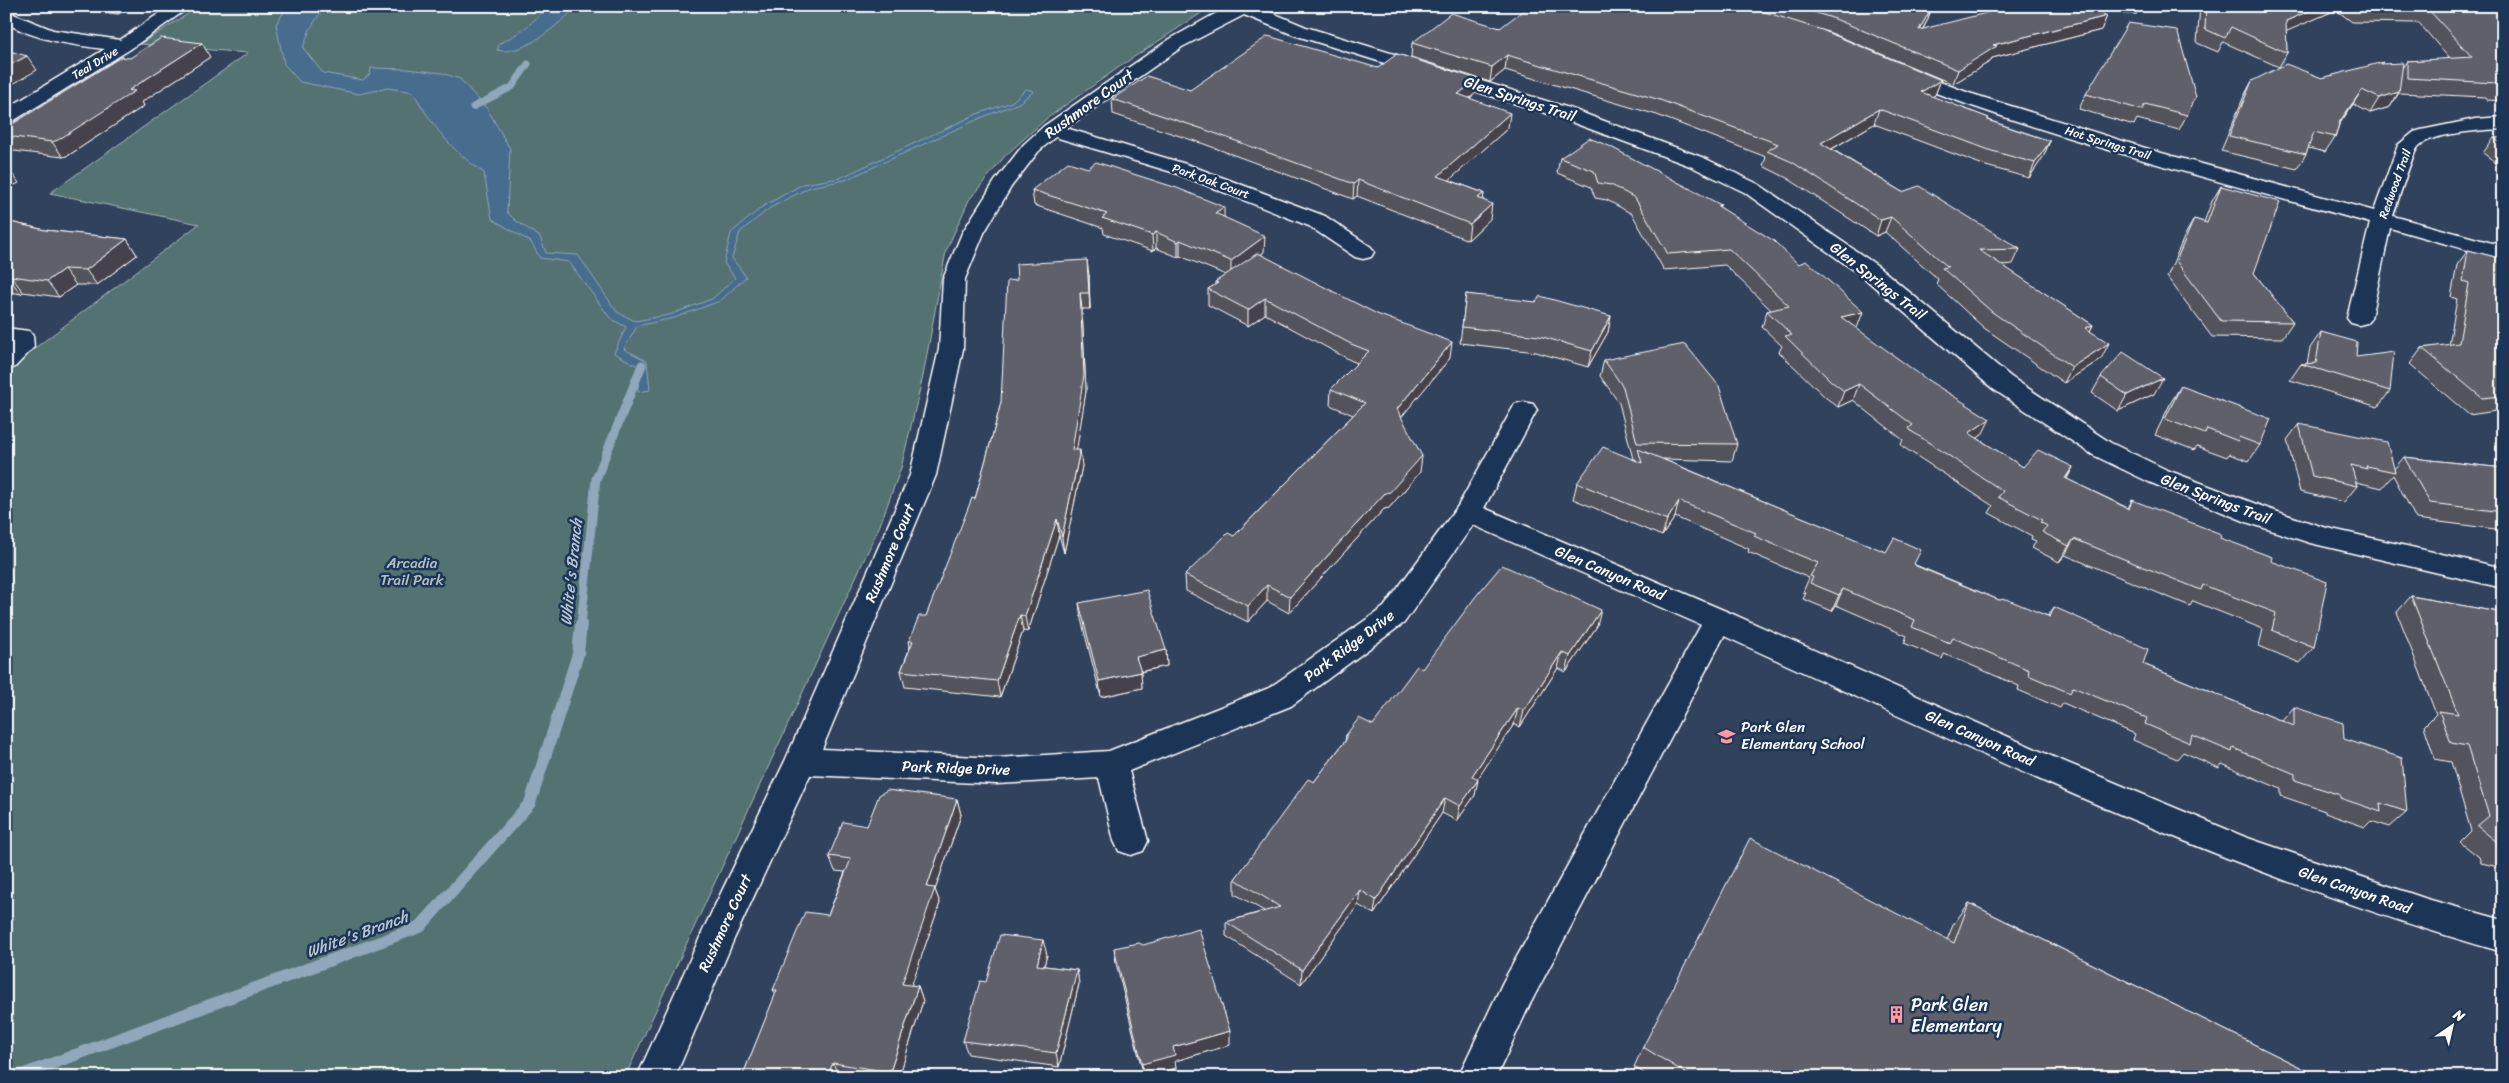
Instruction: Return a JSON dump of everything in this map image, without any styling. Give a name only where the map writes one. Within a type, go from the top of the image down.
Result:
[{"type":"street","name":"Teal Drive","points":[[6,117],[123,46],[182,6]]},
{"type":"street","name":"Rushmore Court","points":[[656,1077],[718,935],[801,761],[923,474],[951,349],[954,279],[973,233],[1002,185],[1031,148],[1051,130],[1176,43],[1242,7]]},
{"type":"street","name":"Glen Springs Trail","points":[[1242,7],[1300,31],[1562,112],[1697,162],[1751,188],[1870,271],[2002,383],[2102,449],[2158,476],[2259,516],[2320,536],[2503,578]]},
{"type":"street","points":[[6,16],[24,27],[66,40],[123,46]]},
{"type":"street","name":"Hot Springs Trail","points":[[1885,65],[1962,97],[2141,154],[2503,253]]},
{"type":"street","name":"Redwood Trail","points":[[2358,318],[2381,220],[2408,145],[2421,136],[2475,125],[2503,123]]},
{"type":"street","name":"Park Oak Court","points":[[1051,130],[1182,169],[1317,220],[1363,252]]},
{"type":"street","points":[[6,334],[21,336],[22,347],[6,362]]},
{"type":"street","name":"Park Ridge Drive","points":[[801,761],[997,771],[1111,764],[1280,697],[1394,615],[1468,512],[1524,410]]},
{"type":"street","name":"Glen Canyon Road","points":[[1468,512],[1718,620],[2038,764],[2236,848],[2427,915],[2503,936]]},
{"type":"street","points":[[1477,1077],[1516,994],[1718,620]]},
{"type":"street","points":[[1111,764],[1131,841]]},
{"type":"green space","name":"Arcadia Trail Park","points":[[200,6],[1206,6],[1209,8],[1125,63],[1046,119],[1005,156],[969,200],[946,251],[923,376],[901,468],[880,525],[625,1077],[6,1077],[6,370],[199,224],[50,193],[248,53],[140,44]]},
{"type":"water","points":[[288,6],[325,6],[310,29],[303,48],[323,73],[363,80],[370,74],[371,68],[406,69],[442,73],[460,79],[488,110],[510,149],[507,212],[515,220],[540,237],[546,253],[578,255],[617,312],[635,321],[669,315],[712,299],[735,278],[724,263],[731,233],[762,207],[803,184],[840,178],[977,114],[1012,102],[1026,89],[1034,91],[1019,103],[985,116],[845,180],[810,187],[770,208],[740,232],[732,258],[746,277],[720,301],[674,318],[637,326],[624,349],[647,361],[650,390],[638,392],[638,366],[614,353],[626,327],[610,318],[569,262],[540,258],[531,242],[492,219],[484,173],[461,155],[444,137],[428,117],[413,92],[388,88],[359,94],[300,82],[284,64],[276,24]]},
{"type":"water","points":[[549,6],[578,6],[552,29],[530,43],[508,51],[497,50],[500,43],[526,27]]},
{"type":"building","points":[[1529,6],[1746,6],[1822,30],[1941,80],[1921,92],[1989,118],[1987,120],[2050,141],[2035,163],[1992,151],[1879,109],[1821,143],[1902,192],[1919,186],[2020,249],[1979,250],[2093,325],[2085,328],[2109,343],[2072,367],[1992,312],[1942,268],[1948,267],[1891,217],[1881,220],[1792,162],[1767,151],[1778,144],[1660,100],[1507,55],[1492,67],[1412,43],[1451,13],[1500,28]]},
{"type":"building","points":[[1795,6],[1932,7],[1919,30],[2014,6],[2089,6],[2107,16],[1993,45],[1997,46],[1958,70],[1835,19]]},
{"type":"building","points":[[2206,6],[2320,6],[2286,21],[2287,53],[2231,27],[2225,38],[2205,29]]},
{"type":"building","points":[[2359,6],[2503,6],[2503,85],[2407,78],[2407,61],[2472,57],[2428,9],[2361,8]]},
{"type":"building","points":[[2128,23],[2177,30],[2196,97],[2187,115],[2145,104],[2142,110],[2086,94]]},
{"type":"building","points":[[1268,36],[1378,68],[1397,54],[1478,79],[1458,94],[1510,113],[1438,176],[1484,193],[1478,198],[1492,204],[1470,224],[1358,180],[1354,184],[1203,129],[1112,99],[1147,76],[1190,90]]},
{"type":"building","points":[[161,38],[202,43],[129,90],[135,91],[58,140],[52,142],[6,136],[6,128],[121,57],[130,58]]},
{"type":"building","points":[[6,50],[27,56],[6,67]]},
{"type":"building","points":[[2383,62],[2381,64],[2403,63],[2399,92],[2379,98],[2362,90],[2340,121],[2335,137],[2314,132],[2306,154],[2229,136],[2252,81],[2286,64],[2322,78]]},
{"type":"building","points":[[1589,138],[1609,146],[1721,205],[1718,206],[1774,241],[1798,264],[1807,261],[1863,312],[1841,317],[1926,379],[1990,419],[1969,433],[2023,467],[2038,450],[2073,467],[2065,478],[2129,509],[2132,500],[2221,534],[2220,538],[2272,557],[2271,561],[2327,582],[2314,647],[2272,630],[2276,613],[2203,585],[2201,590],[2074,539],[2069,546],[2042,532],[2047,526],[2040,522],[2042,520],[1998,497],[2003,491],[1911,431],[1909,428],[1913,425],[1859,384],[1844,391],[1831,381],[1785,336],[1792,335],[1767,311],[1789,306],[1729,249],[1668,254],[1635,198],[1611,185],[1598,183],[1594,171],[1560,158]]},
{"type":"building","points":[[2494,138],[2503,138],[2503,145]]},
{"type":"building","points":[[1068,162],[1088,168],[1096,162],[1177,188],[1224,207],[1215,213],[1265,236],[1231,261],[1156,232],[1152,235],[1102,218],[1107,214],[1032,190]]},
{"type":"building","points":[[2221,186],[2280,202],[2254,273],[2293,322],[2221,321],[2176,261],[2194,219],[2207,223]]},
{"type":"building","points":[[6,221],[45,230],[127,239],[86,270],[64,269],[47,281],[11,276],[9,278],[6,277]]},
{"type":"building","points":[[2468,250],[2503,259],[2503,396],[2482,398],[2422,348],[2459,343],[2469,283],[2463,281]]},
{"type":"building","points":[[1258,253],[1377,314],[1452,342],[1397,409],[1422,456],[1390,492],[1385,493],[1290,597],[1267,585],[1248,606],[1185,575],[1228,533],[1234,536],[1365,403],[1331,389],[1369,351],[1351,344],[1265,298],[1248,310],[1208,289],[1218,283],[1215,282]]},
{"type":"building","points":[[1087,260],[1089,293],[1080,293],[1084,375],[1072,450],[1080,450],[1062,537],[1057,519],[1025,616],[1020,615],[997,681],[901,671],[913,641],[909,641],[919,616],[926,616],[972,498],[975,499],[995,426],[1001,402],[1007,281],[1017,280],[1016,264]]},
{"type":"building","points":[[1466,294],[1536,302],[1540,296],[1611,316],[1592,351],[1539,336],[1462,327]]},
{"type":"building","points":[[2321,332],[2357,342],[2356,357],[2394,352],[2390,391],[2301,364],[2316,363]]},
{"type":"building","points":[[1685,344],[1719,386],[1737,444],[1637,443],[1623,387],[1604,360]]},
{"type":"building","points":[[2123,352],[2163,378],[2127,395],[2101,377]]},
{"type":"building","points":[[2181,386],[2271,419],[2260,445],[2239,437],[2238,441],[2207,429],[2205,434],[2165,419]]},
{"type":"building","points":[[2299,424],[2387,442],[2395,472],[2351,465],[2357,486],[2312,476]]},
{"type":"building","points":[[1603,447],[1642,463],[1638,449],[1886,552],[1894,538],[1921,550],[1914,564],[1916,566],[1999,600],[2006,599],[2050,617],[2054,607],[2148,649],[2143,664],[2294,726],[2294,707],[2343,723],[2344,739],[2402,758],[2407,812],[2380,803],[2381,812],[2340,798],[2340,795],[2295,780],[2295,774],[2233,748],[2232,752],[2192,735],[2190,743],[2145,724],[2147,718],[2073,687],[2070,693],[2028,675],[2029,670],[1966,643],[1953,638],[1950,643],[1912,627],[1915,620],[1843,589],[1839,595],[1810,583],[1813,577],[1810,576],[1818,563],[1754,536],[1756,533],[1679,501],[1667,520],[1577,483]]},
{"type":"building","points":[[2404,457],[2503,468],[2503,512],[2430,503]]},
{"type":"building","points":[[1502,565],[1601,610],[1570,656],[1562,652],[1524,711],[1518,708],[1472,776],[1478,780],[1460,806],[1445,798],[1376,900],[1360,890],[1302,970],[1226,922],[1280,907],[1235,879],[1308,779],[1314,782],[1346,740],[1346,735],[1359,718],[1373,725],[1417,666],[1422,669],[1476,596]]},
{"type":"building","points":[[1147,590],[1166,650],[1136,657],[1141,672],[1099,681],[1079,603]]},
{"type":"building","points":[[2411,596],[2503,613],[2503,849],[2498,848],[2497,842],[2477,826],[2489,816],[2467,746],[2451,743],[2439,711],[2458,714]]},
{"type":"building","points":[[887,790],[957,799],[927,887],[935,888],[902,984],[918,986],[890,1072],[833,1063],[827,1077],[742,1077],[777,990],[773,990],[805,912],[828,915],[851,859],[829,856],[843,822],[867,826],[879,795]]},
{"type":"building","name":"Park Glen Elementary","points":[[1750,838],[1954,943],[1969,903],[2320,1077],[1692,1077],[1643,1047]]},
{"type":"building","points":[[1199,929],[1230,1031],[1173,1047],[1175,1055],[1142,1064],[1114,948],[1139,943],[1143,945]]},
{"type":"building","points":[[1000,935],[1043,940],[1037,965],[1077,970],[1056,1053],[963,1041],[980,981],[986,982]]},
{"type":"waterway","points":[[473,107],[512,87],[528,64]]},
{"type":"waterway","name":"White's Branch","points":[[581,625],[596,479],[642,365]]},
{"type":"waterway","name":"White's Branch","points":[[16,1077],[420,927],[530,803],[578,654],[581,624]]},
{"type":"place","name":"Park Glen Elementary School","points":[[1727,736]]},
{"type":"place","name":"Park Glen Elementary","points":[[1897,1015]]}]
